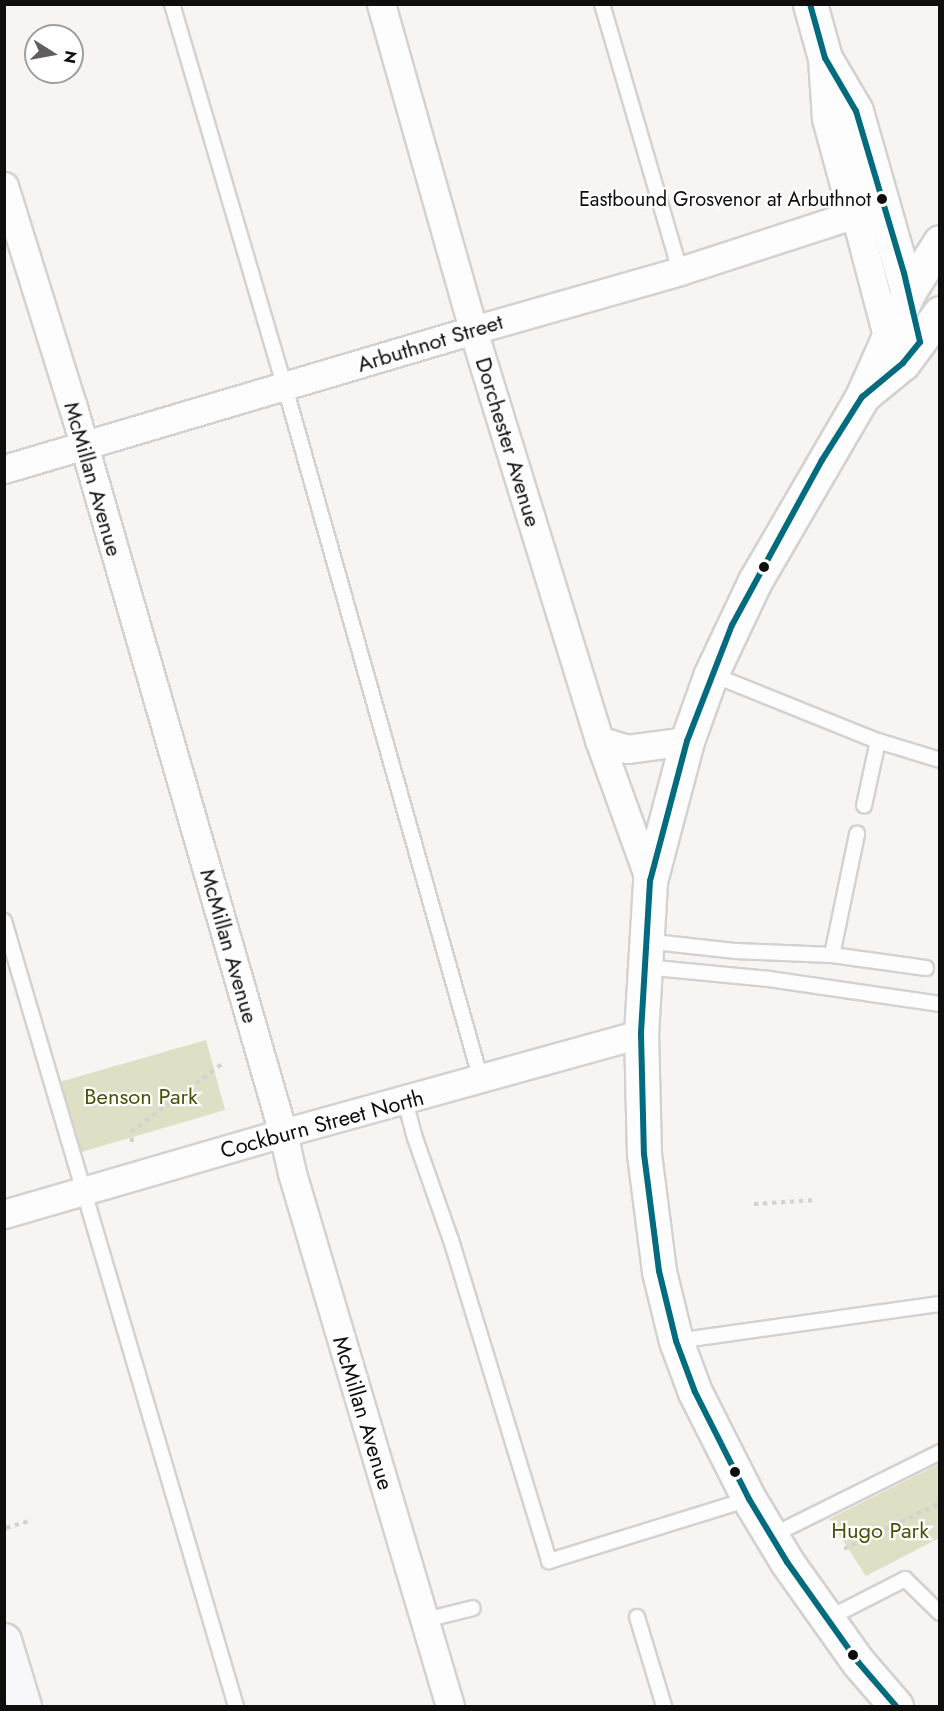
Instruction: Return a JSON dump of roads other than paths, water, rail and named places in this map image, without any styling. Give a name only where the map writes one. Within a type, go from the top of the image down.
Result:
[{"type":"main road","points":[[4,1640],[24,1707]]},
{"type":"street","name":"Dorchester Avenue","points":[[381,4],[473,330],[599,740],[650,881]]},
{"type":"street","points":[[810,4],[825,58],[829,118],[887,336]]},
{"type":"street","points":[[825,58],[856,111],[920,342]]},
{"type":"street","name":"McMillan Avenue","points":[[4,186],[83,444],[283,1133],[295,1184],[450,1707]]},
{"type":"street","name":"Arbuthnot Street","points":[[4,469],[680,271],[855,214]]},
{"type":"street","points":[[891,1706],[827,1619],[771,1536],[749,1499],[695,1392],[676,1341],[659,1271],[644,1154],[640,1034],[650,881],[687,741],[711,674],[755,580],[862,397],[887,336],[908,293],[939,242]]},
{"type":"street","points":[[862,397],[903,363],[939,313]]},
{"type":"street","points":[[599,740],[627,749],[687,741]]},
{"type":"street","name":"Cockburn Street North","points":[[4,1214],[283,1133],[481,1080],[640,1034]]},
{"type":"lane","points":[[172,4],[285,387],[481,1080]]},
{"type":"lane","points":[[603,4],[680,271]]},
{"type":"lane","points":[[711,674],[878,741],[939,760]]},
{"type":"lane","points":[[864,806],[878,741]]},
{"type":"lane","points":[[832,955],[857,834]]},
{"type":"lane","points":[[4,921],[236,1707]]},
{"type":"lane","points":[[645,954],[736,951],[832,955],[926,968]]},
{"type":"lane","points":[[645,954],[769,980],[939,1004]]},
{"type":"lane","points":[[405,1101],[415,1138],[451,1240],[549,1560],[749,1499]]},
{"type":"lane","points":[[676,1341],[939,1304]]},
{"type":"lane","points":[[771,1536],[939,1452]]},
{"type":"lane","points":[[827,1619],[905,1579],[939,1613]]},
{"type":"lane","points":[[425,1620],[473,1608]]},
{"type":"lane","points":[[637,1617],[664,1707]]},
{"type":"place","name":"Eastbound Grosvenor at Arbuthnot","points":[[882,199]]},
{"type":"park label","name":"Benson Park","points":[[141,1097]]},
{"type":"park label","name":"Hugo Park","points":[[880,1531]]}]
